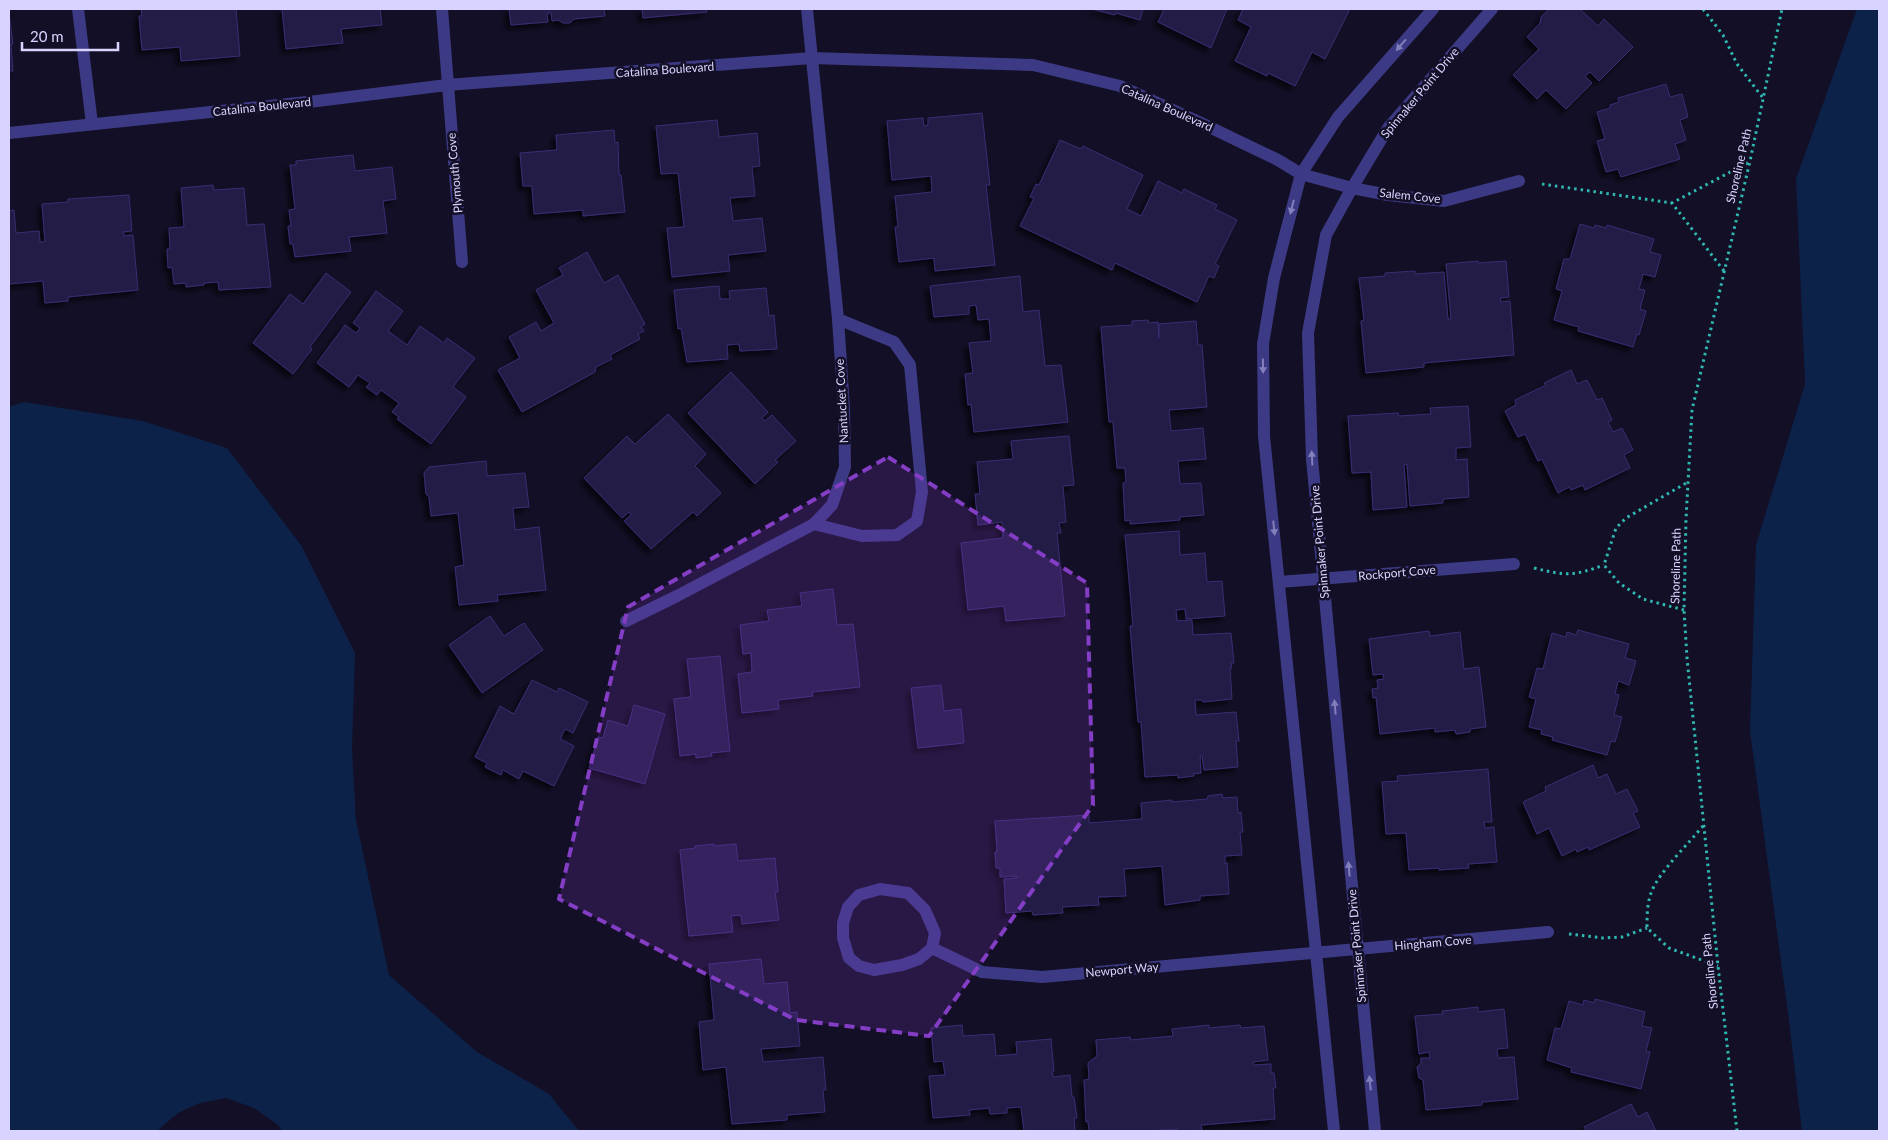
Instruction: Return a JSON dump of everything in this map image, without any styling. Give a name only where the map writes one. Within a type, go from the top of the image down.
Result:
[{"type":"street","points":[[78,9],[92,124]]},
{"type":"street","name":"Plymouth Cove","points":[[442,9],[462,262]]},
{"type":"street","name":"Nantucket Cove","points":[[626,621],[678,596],[814,524],[832,505],[845,467],[844,408],[838,319],[807,9]]},
{"type":"street","points":[[1334,1131],[1264,436],[1262,344],[1274,278],[1301,174],[1338,117],[1433,9]]},
{"type":"street","name":"Spinnaker Point Drive","points":[[1375,1131],[1312,459],[1308,333],[1326,235],[1352,188],[1388,128],[1492,9]]},
{"type":"street","name":"Catalina Boulevard","points":[[9,133],[317,101],[448,85],[812,58],[1034,65],[1120,86],[1278,160],[1301,174]]},
{"type":"street","name":"Salem Cove","points":[[1301,174],[1352,188],[1388,195],[1444,201],[1519,181]]},
{"type":"street","points":[[814,524],[862,536],[897,536],[917,521],[922,492],[910,365],[894,342],[838,319]]},
{"type":"street","name":"Rockport Cove","points":[[1279,582],[1514,564]]},
{"type":"street","points":[[880,889],[908,893],[925,910],[935,933],[932,948],[919,959],[902,965],[874,970],[859,966],[849,958],[842,938],[843,923],[848,907],[859,895],[880,889]]},
{"type":"street","name":"Hingham Cove","points":[[1317,953],[1548,932]]},
{"type":"street","name":"Newport Way","points":[[932,948],[982,972],[1042,977],[1317,953]]},
{"type":"path","points":[[1702,9],[1723,35],[1737,64],[1763,98]]},
{"type":"path","name":"Shoreline Path","points":[[1737,1131],[1718,966],[1687,658],[1684,610],[1688,482],[1692,410],[1750,161],[1782,9]]},
{"type":"path","points":[[1519,181],[1672,203],[1750,161]]},
{"type":"path","points":[[1672,203],[1724,271]]},
{"type":"path","points":[[1604,564],[1616,528],[1626,518],[1688,482]]},
{"type":"path","points":[[1514,564],[1560,575],[1582,572],[1604,564]]},
{"type":"path","points":[[1604,564],[1620,583],[1643,599],[1684,610]]},
{"type":"path","points":[[1704,826],[1667,869],[1652,891],[1647,908],[1647,928],[1669,948],[1718,966]]},
{"type":"path","points":[[1548,932],[1603,938],[1622,937],[1647,928]]},
{"type":"highlighted area","points":[[888,457],[1087,583],[1093,805],[929,1036],[796,1020],[559,899],[628,607]]},
{"type":"water","points":[[1857,9],[1879,9],[1879,1131],[1802,1131],[1750,731],[1756,545],[1805,384],[1796,179]]},
{"type":"water","points":[[24,402],[143,421],[227,448],[301,545],[355,653],[352,749],[356,820],[389,975],[477,1052],[549,1094],[579,1131],[282,1131],[278,1125],[254,1108],[226,1098],[200,1103],[178,1113],[157,1131],[9,1131],[9,407]]},
{"type":"building","points":[[141,9],[236,9],[240,56],[181,61],[180,47],[142,50],[139,16],[142,16]]},
{"type":"building","points":[[282,9],[380,9],[382,25],[341,29],[343,43],[286,49]]},
{"type":"building","points":[[509,9],[604,9],[605,16],[574,19],[570,23],[563,23],[558,20],[552,21],[551,13],[547,13],[548,22],[511,25]]},
{"type":"building","points":[[642,9],[706,9],[707,12],[643,18]]},
{"type":"building","points":[[1092,9],[1143,9],[1140,20]]},
{"type":"building","points":[[1164,9],[1227,9],[1211,48],[1158,22]]},
{"type":"building","points":[[1243,9],[1350,9],[1325,59],[1312,52],[1295,86],[1268,73],[1267,76],[1235,61],[1251,27],[1238,20]]},
{"type":"building","points":[[1549,9],[1580,9],[1598,26],[1604,19],[1633,47],[1599,81],[1590,72],[1585,76],[1592,83],[1566,109],[1546,90],[1537,99],[1513,75],[1539,49],[1527,37],[1540,23],[1541,17]]},
{"type":"building","points":[[9,13],[13,44],[11,44],[13,71],[9,71]]},
{"type":"building","points":[[1666,84],[1670,97],[1682,94],[1688,117],[1680,120],[1686,140],[1675,144],[1680,159],[1621,177],[1618,169],[1606,172],[1597,141],[1605,139],[1597,112],[1610,108],[1610,105],[1619,102],[1618,98]]},
{"type":"building","points":[[982,113],[990,185],[986,185],[995,265],[935,271],[934,258],[899,262],[895,227],[898,227],[895,196],[932,192],[931,176],[892,180],[887,121],[923,118],[924,126],[928,125],[928,118]]},
{"type":"building","points":[[717,120],[719,137],[757,133],[760,166],[752,167],[755,196],[730,198],[733,221],[762,218],[766,251],[728,255],[730,271],[672,277],[667,228],[684,227],[678,173],[661,174],[656,126]]},
{"type":"building","points":[[614,130],[615,143],[618,142],[619,175],[621,175],[625,212],[583,216],[583,210],[534,214],[532,186],[523,186],[520,153],[557,150],[556,135]]},
{"type":"building","points":[[1060,140],[1081,149],[1083,146],[1143,175],[1127,209],[1141,216],[1158,181],[1182,193],[1184,189],[1217,205],[1215,209],[1237,220],[1215,264],[1219,266],[1214,278],[1209,276],[1197,302],[1115,263],[1112,270],[1020,226],[1034,198],[1030,197],[1036,184],[1039,185]]},
{"type":"building","points":[[353,155],[355,171],[392,167],[396,199],[383,201],[387,233],[349,237],[351,251],[295,257],[293,244],[290,244],[288,226],[291,226],[289,210],[295,209],[290,165],[296,165],[296,161]]},
{"type":"building","points":[[213,185],[214,190],[244,188],[247,225],[264,224],[271,287],[219,290],[218,282],[186,287],[186,283],[174,284],[172,267],[168,268],[167,249],[170,249],[169,228],[184,227],[181,188]]},
{"type":"building","points":[[129,195],[132,231],[123,232],[124,236],[133,235],[138,290],[68,297],[68,301],[45,303],[43,281],[9,284],[9,211],[14,210],[16,233],[39,231],[40,242],[45,242],[42,204],[68,202],[68,199]]},
{"type":"building","points":[[1580,224],[1594,228],[1595,225],[1606,228],[1607,225],[1654,239],[1650,252],[1661,255],[1655,277],[1643,274],[1639,289],[1645,290],[1640,309],[1646,311],[1639,335],[1637,334],[1633,347],[1578,331],[1579,327],[1554,320],[1562,291],[1556,289],[1564,259],[1570,259]]},
{"type":"building","points":[[587,252],[604,283],[618,275],[645,324],[641,327],[644,331],[638,334],[640,339],[610,355],[612,359],[596,367],[595,372],[522,412],[498,370],[520,358],[509,337],[536,322],[541,331],[554,323],[536,290],[563,275],[559,268]]},
{"type":"building","points":[[1478,261],[1478,263],[1506,261],[1509,297],[1500,298],[1501,302],[1510,301],[1514,355],[1424,363],[1424,367],[1366,373],[1361,321],[1364,320],[1359,278],[1385,276],[1385,273],[1415,271],[1415,274],[1444,272],[1448,319],[1451,319],[1446,264]]},
{"type":"building","points":[[326,273],[351,292],[310,347],[312,349],[293,374],[253,343],[290,294],[303,304]]},
{"type":"building","points":[[1020,276],[1023,312],[1039,310],[1045,366],[1061,365],[1068,422],[974,432],[971,404],[968,405],[965,374],[973,373],[969,343],[991,341],[989,319],[978,320],[976,305],[969,306],[969,314],[934,317],[930,286]]},
{"type":"building","points":[[719,286],[720,299],[730,299],[729,291],[766,288],[769,316],[774,315],[777,349],[740,351],[739,344],[727,345],[728,359],[687,362],[681,328],[678,329],[674,290]]},
{"type":"building","points":[[376,291],[403,311],[388,331],[407,345],[420,326],[444,343],[447,338],[475,358],[453,387],[466,397],[431,444],[397,419],[399,417],[392,412],[399,403],[381,390],[377,395],[366,387],[370,383],[358,375],[349,387],[317,363],[345,325],[356,333],[360,328],[353,323]]},
{"type":"building","points":[[1148,320],[1149,323],[1158,322],[1159,338],[1159,324],[1196,321],[1198,345],[1202,345],[1207,407],[1169,410],[1171,431],[1203,428],[1206,459],[1178,461],[1180,484],[1201,483],[1204,515],[1179,517],[1180,520],[1130,524],[1130,520],[1125,521],[1123,483],[1126,482],[1125,468],[1117,468],[1113,422],[1109,422],[1101,327],[1132,325],[1132,321]]},
{"type":"building","points":[[1571,370],[1577,384],[1587,380],[1597,400],[1602,398],[1612,420],[1608,422],[1613,432],[1622,428],[1633,450],[1624,455],[1630,468],[1585,490],[1583,485],[1571,490],[1569,487],[1558,493],[1542,459],[1538,461],[1525,434],[1518,437],[1505,411],[1516,405],[1515,400]]},
{"type":"building","points":[[731,372],[768,412],[762,418],[765,421],[772,415],[796,441],[775,460],[778,462],[755,484],[688,413]]},
{"type":"building","points":[[1468,406],[1471,447],[1456,448],[1456,460],[1467,459],[1469,497],[1443,499],[1443,503],[1410,506],[1407,464],[1404,465],[1407,507],[1373,510],[1371,472],[1352,473],[1348,416],[1398,413],[1399,416],[1431,414],[1430,408]]},
{"type":"building","points":[[668,414],[706,454],[695,466],[721,493],[697,516],[693,512],[651,549],[624,521],[631,515],[629,512],[622,518],[584,478],[627,436],[635,444]]},
{"type":"building","points":[[1069,436],[1074,485],[1063,486],[1066,522],[1059,523],[1061,533],[1057,533],[1065,616],[1006,621],[1004,606],[968,610],[961,543],[1003,538],[1002,522],[978,525],[975,494],[980,494],[977,462],[1013,459],[1011,441]]},
{"type":"building","points":[[486,461],[487,476],[525,473],[529,507],[513,508],[515,530],[539,527],[546,590],[497,595],[498,601],[459,605],[455,567],[464,565],[458,513],[431,516],[424,473],[429,467]]},
{"type":"building","points":[[1179,531],[1180,555],[1205,553],[1207,582],[1222,581],[1225,616],[1186,619],[1185,609],[1176,610],[1177,621],[1192,620],[1193,635],[1231,633],[1234,663],[1231,663],[1232,668],[1230,668],[1232,699],[1203,702],[1202,700],[1195,700],[1196,715],[1236,712],[1239,741],[1236,741],[1238,767],[1204,770],[1202,756],[1200,756],[1201,773],[1193,774],[1194,776],[1178,778],[1178,775],[1145,777],[1141,722],[1138,722],[1130,626],[1133,626],[1125,535]]},
{"type":"building","points":[[833,589],[837,625],[853,624],[860,687],[812,692],[813,696],[778,700],[779,709],[742,713],[738,674],[752,672],[751,653],[743,654],[740,625],[769,621],[767,610],[802,606],[800,593]]},
{"type":"building","points":[[490,616],[504,636],[524,623],[543,650],[482,693],[449,645]]},
{"type":"building","points":[[1578,630],[1629,644],[1625,658],[1636,661],[1629,685],[1618,681],[1615,694],[1619,695],[1614,715],[1622,717],[1615,742],[1611,741],[1607,755],[1552,740],[1553,737],[1541,734],[1542,730],[1529,727],[1536,699],[1529,697],[1537,668],[1543,669],[1552,633],[1566,637],[1567,632],[1576,635]]},
{"type":"building","points":[[1429,631],[1430,636],[1460,632],[1464,669],[1479,667],[1486,727],[1470,729],[1470,732],[1456,734],[1455,730],[1435,732],[1435,728],[1380,734],[1376,697],[1373,698],[1372,689],[1378,688],[1377,680],[1384,679],[1383,674],[1373,675],[1369,639]]},
{"type":"building","points":[[720,656],[730,751],[711,753],[712,756],[696,758],[696,754],[680,756],[674,699],[691,697],[687,659]]},
{"type":"building","points":[[532,680],[557,692],[559,688],[588,702],[573,733],[565,729],[560,739],[574,746],[554,786],[523,771],[519,779],[503,770],[501,775],[485,767],[487,763],[475,757],[500,706],[514,714]]},
{"type":"building","points":[[941,685],[944,711],[961,709],[964,743],[918,748],[911,688]]},
{"type":"building","points":[[634,705],[665,714],[645,784],[589,768],[598,737],[603,738],[608,720],[628,726]]},
{"type":"building","points":[[1593,765],[1598,778],[1607,774],[1616,794],[1627,789],[1638,811],[1633,813],[1640,827],[1589,850],[1588,847],[1577,852],[1576,849],[1562,856],[1549,828],[1537,834],[1523,802],[1546,791],[1545,787]]},
{"type":"building","points":[[1488,769],[1492,822],[1484,822],[1485,828],[1494,827],[1497,862],[1468,864],[1469,868],[1409,870],[1406,833],[1386,834],[1382,782],[1398,781],[1397,776]]},
{"type":"building","points":[[1222,794],[1223,798],[1237,797],[1238,813],[1241,812],[1243,832],[1240,832],[1242,855],[1225,856],[1229,894],[1200,896],[1200,900],[1165,905],[1162,866],[1124,869],[1126,896],[1098,897],[1099,905],[1062,907],[1063,913],[1033,915],[1032,911],[1006,913],[1004,879],[1017,878],[1017,876],[1000,877],[1000,868],[996,868],[995,821],[1089,815],[1089,823],[1142,819],[1141,803],[1207,799],[1208,796]]},
{"type":"building","points":[[714,844],[714,846],[736,844],[738,861],[775,858],[778,892],[775,892],[779,920],[742,924],[741,915],[731,916],[733,932],[689,936],[680,850]]},
{"type":"building","points":[[761,959],[764,984],[787,982],[790,1013],[797,1012],[800,1046],[761,1049],[763,1062],[823,1057],[826,1090],[823,1090],[825,1112],[787,1115],[787,1120],[732,1124],[726,1067],[703,1070],[699,1022],[714,1020],[709,964]]},
{"type":"building","points":[[1595,999],[1645,1012],[1642,1026],[1652,1028],[1646,1051],[1650,1052],[1641,1089],[1571,1072],[1572,1068],[1547,1060],[1555,1028],[1561,1029],[1569,1001],[1583,1005],[1584,1000],[1594,1003]]},
{"type":"building","points":[[1478,1007],[1478,1012],[1504,1009],[1508,1048],[1497,1049],[1498,1058],[1514,1057],[1518,1099],[1482,1102],[1482,1105],[1426,1110],[1423,1080],[1419,1078],[1417,1067],[1421,1063],[1421,1058],[1430,1058],[1429,1052],[1419,1054],[1415,1016],[1443,1014],[1442,1011]]},
{"type":"building","points":[[962,1025],[963,1036],[994,1034],[996,1056],[1017,1054],[1016,1042],[1051,1039],[1053,1077],[1070,1075],[1072,1097],[1074,1097],[1077,1118],[1074,1118],[1075,1131],[1024,1131],[1021,1107],[1007,1108],[1007,1113],[990,1114],[989,1108],[969,1110],[970,1115],[933,1118],[929,1076],[945,1075],[943,1061],[934,1062],[931,1028]]},
{"type":"building","points":[[1209,1025],[1209,1028],[1240,1025],[1241,1028],[1264,1026],[1268,1060],[1253,1062],[1254,1065],[1271,1064],[1271,1073],[1274,1073],[1276,1088],[1273,1088],[1275,1119],[1201,1125],[1202,1130],[1089,1131],[1088,1121],[1086,1122],[1084,1080],[1089,1079],[1088,1063],[1097,1056],[1096,1040],[1130,1037],[1131,1040],[1173,1036],[1172,1029]]},
{"type":"building","points":[[1631,1104],[1638,1117],[1647,1112],[1656,1131],[1583,1131],[1586,1130],[1584,1127]]}]
